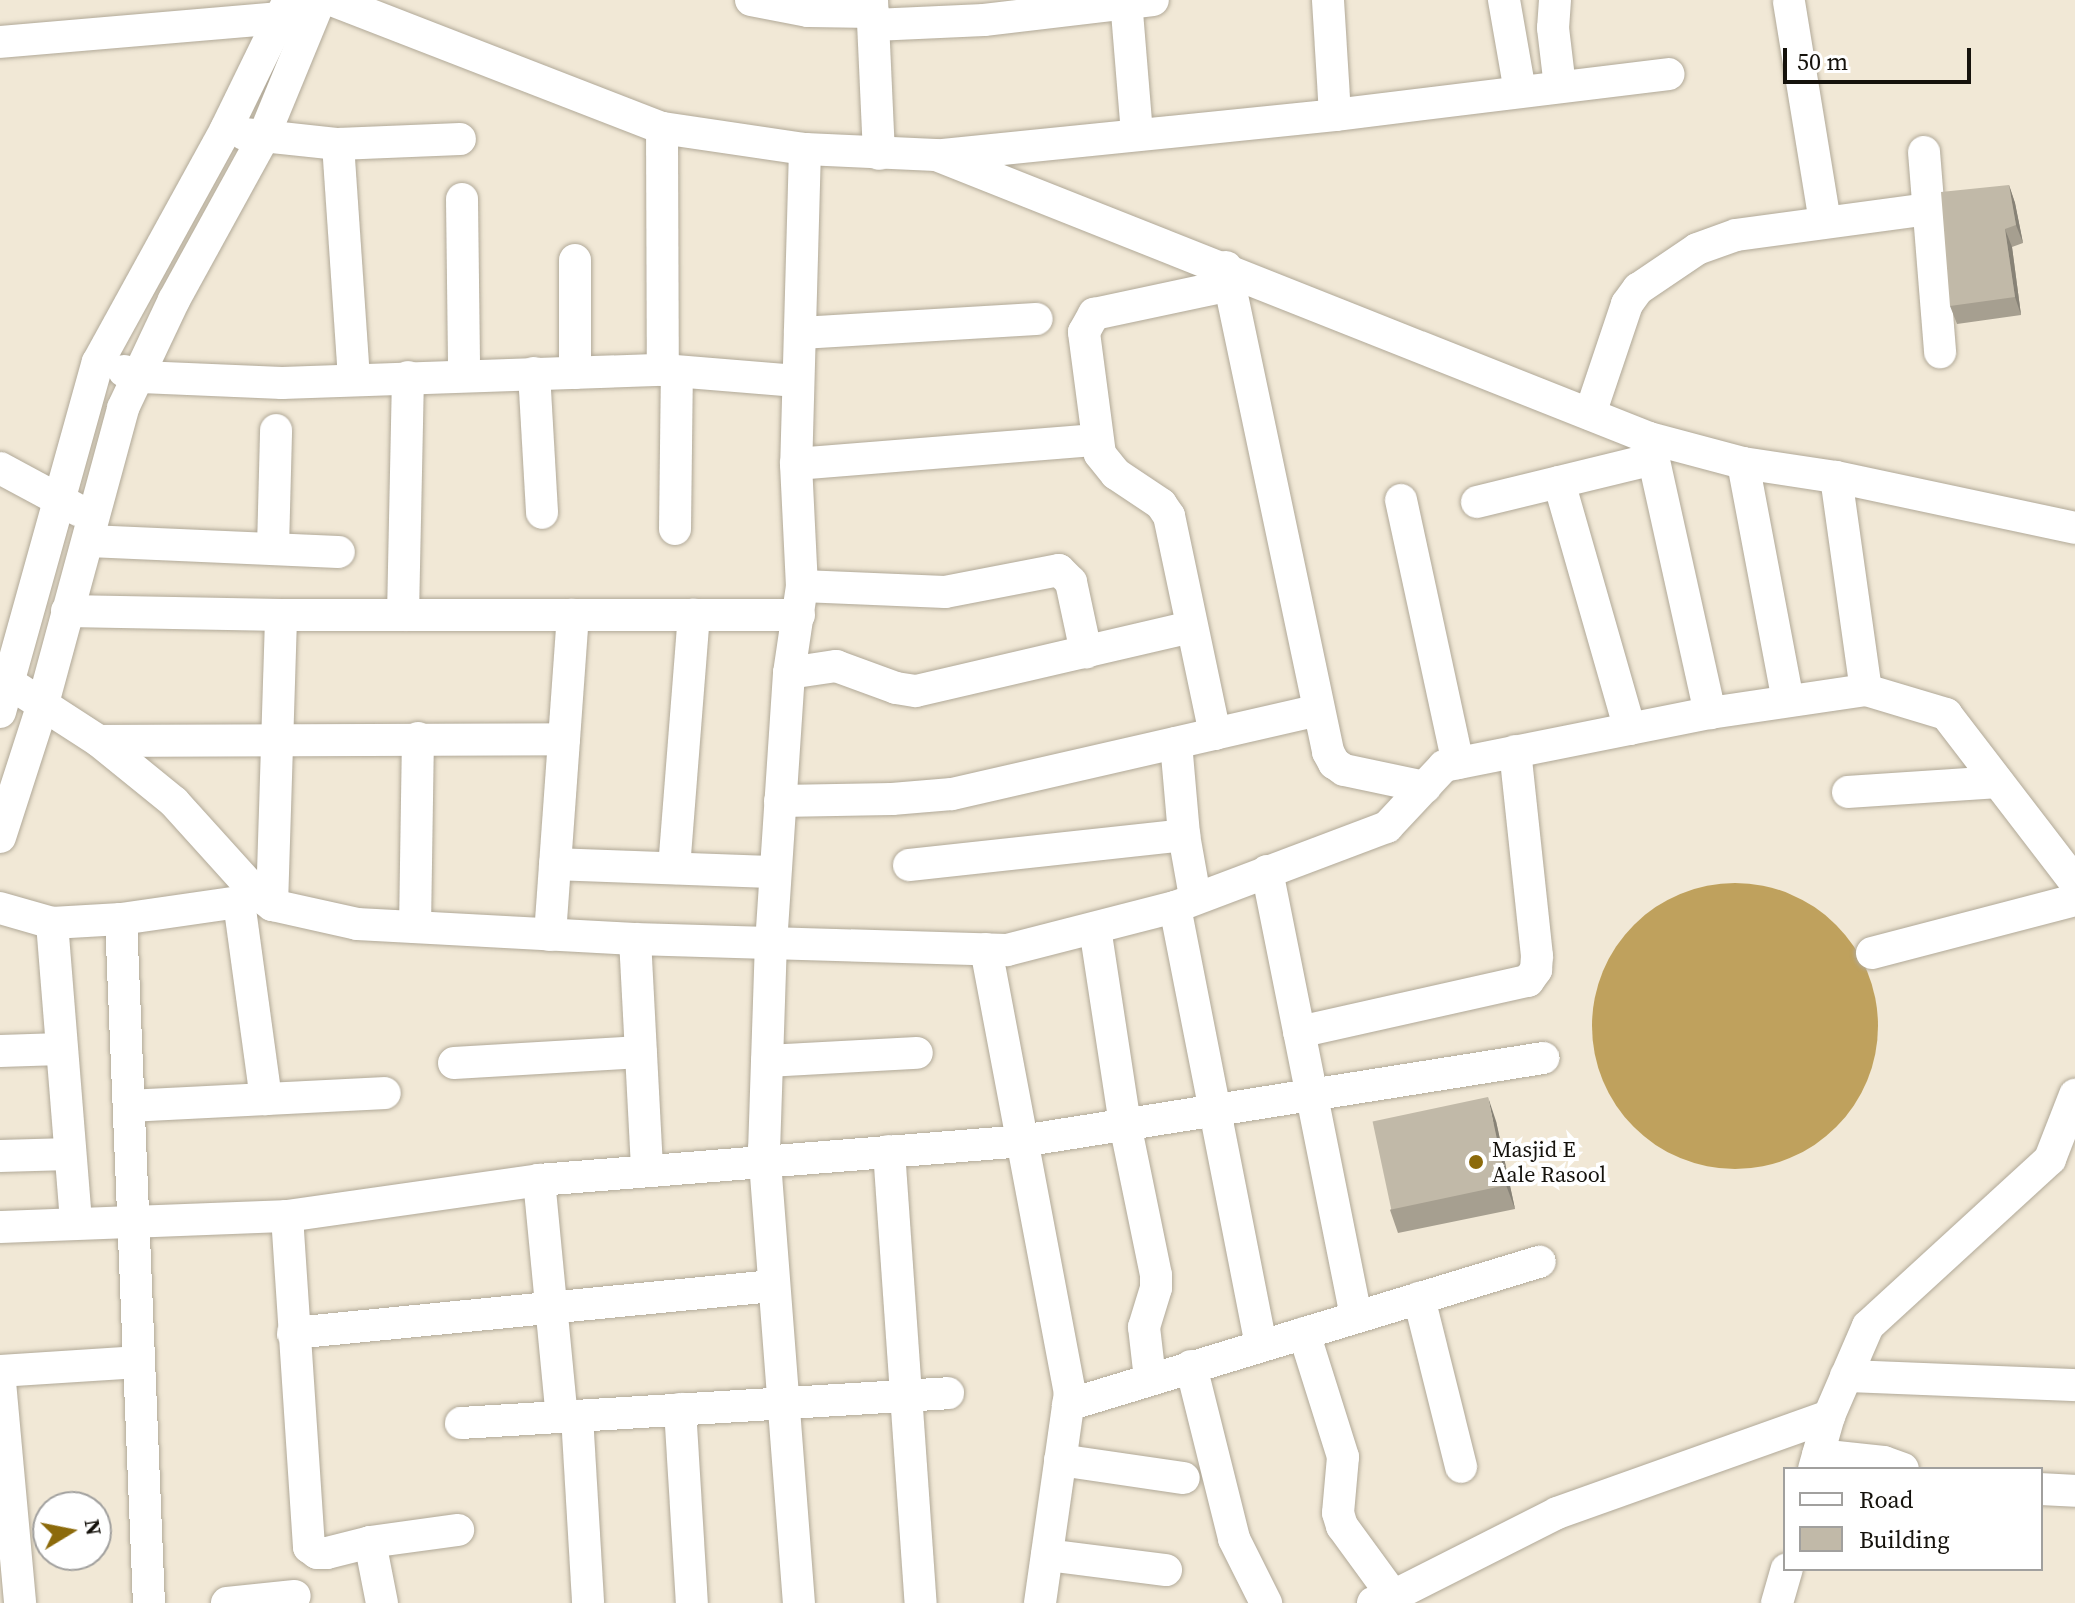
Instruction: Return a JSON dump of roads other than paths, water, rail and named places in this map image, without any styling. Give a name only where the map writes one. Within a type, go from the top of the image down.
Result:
[{"type":"street","points":[[0,837],[42,707],[123,408],[141,377],[174,300],[263,138],[320,0]]},
{"type":"street","points":[[332,0],[662,128],[805,149],[879,154],[936,155],[1335,115],[1668,74]]},
{"type":"street","points":[[751,0],[808,11],[984,20],[1135,1],[1137,133]]},
{"type":"street","points":[[1328,0],[1335,115]]},
{"type":"street","points":[[1504,0],[1520,92]]},
{"type":"street","points":[[1555,0],[1553,28],[1560,87]]},
{"type":"street","points":[[1789,2],[1825,222]]},
{"type":"street","points":[[0,42],[286,9]]},
{"type":"street","points":[[256,900],[174,802],[99,741],[42,707],[3,691],[61,502],[82,410],[98,362],[226,129],[286,9]]},
{"type":"street","points":[[873,12],[879,154]]},
{"type":"street","points":[[662,128],[675,529]]},
{"type":"street","points":[[226,129],[263,138],[338,144],[460,139]]},
{"type":"street","points":[[338,144],[354,378]]},
{"type":"street","points":[[799,1603],[765,1162],[775,872],[789,673],[800,600],[796,464],[805,149]]},
{"type":"street","points":[[1924,152],[1940,352]]},
{"type":"street","points":[[936,155],[1228,276],[1590,414],[1652,448],[1836,477],[2075,528]]},
{"type":"street","points":[[462,199],[464,374]]},
{"type":"street","points":[[1590,414],[1618,325],[1638,289],[1717,240],[1928,209]]},
{"type":"street","points":[[575,260],[575,373]]},
{"type":"street","points":[[1215,734],[1169,516],[1161,504],[1106,464],[1096,440],[1084,332],[1094,314],[1228,276]]},
{"type":"street","points":[[1228,276],[1328,752],[1334,763],[1344,770],[1425,787]]},
{"type":"street","points":[[800,333],[1037,319]]},
{"type":"street","points":[[98,362],[141,377],[282,383],[464,374],[670,371],[797,381]]},
{"type":"street","points":[[534,373],[542,513]]},
{"type":"street","points":[[403,615],[408,377]]},
{"type":"street","points":[[273,548],[276,430]]},
{"type":"street","points":[[796,464],[1096,440]]},
{"type":"street","points":[[1477,502],[1559,482],[1652,448]]},
{"type":"street","points":[[1652,448],[1710,713]]},
{"type":"street","points":[[1743,463],[1788,701]]},
{"type":"street","points":[[0,468],[61,502],[90,529],[339,552]]},
{"type":"street","points":[[1836,477],[1866,690]]},
{"type":"street","points":[[1559,482],[1630,729]]},
{"type":"street","points":[[1401,500],[1458,763]]},
{"type":"street","points":[[67,611],[281,615],[694,615],[800,600],[945,592],[1059,570],[1071,582],[1086,652]]},
{"type":"street","points":[[266,1099],[256,900],[276,739],[281,615]]},
{"type":"street","points":[[550,935],[573,615]]},
{"type":"street","points":[[674,868],[694,615]]},
{"type":"street","points":[[789,673],[836,666],[896,688],[916,691],[1192,627]]},
{"type":"street","points":[[0,908],[52,923],[121,919],[256,900],[357,924],[635,939],[1007,950],[1185,902],[1387,827],[1444,766],[1710,713],[1866,690],[1946,714],[2075,882]]},
{"type":"street","points":[[780,801],[892,799],[952,794],[1319,710]]},
{"type":"street","points":[[415,927],[418,738]]},
{"type":"street","points":[[99,741],[564,739]]},
{"type":"street","points":[[1176,743],[1184,835],[1185,902],[1215,1112],[1261,1344]]},
{"type":"street","points":[[1299,1032],[1518,986],[1528,981],[1536,970],[1537,956],[1515,751]]},
{"type":"street","points":[[1848,792],[1998,782]]},
{"type":"street","points":[[909,865],[1184,835]]},
{"type":"street","points":[[555,864],[775,872]]},
{"type":"street","points":[[1267,871],[1356,1317]]},
{"type":"street","points":[[1872,953],[2075,900]]},
{"type":"street","points":[[121,919],[149,1603]]},
{"type":"street","points":[[52,923],[76,1222]]},
{"type":"street","points":[[1095,928],[1125,1124],[1156,1275],[1156,1288],[1144,1327],[1150,1379]]},
{"type":"street","points":[[635,939],[647,1171]]},
{"type":"street","points":[[986,949],[1070,1392],[1040,1603]]},
{"type":"street","points":[[0,1051],[61,1049]]},
{"type":"street","points":[[454,1063],[641,1052]]},
{"type":"street","points":[[767,1061],[917,1053]]},
{"type":"street","points":[[0,1227],[287,1216],[539,1180],[1022,1141],[1543,1058]]},
{"type":"street","points":[[129,1106],[385,1093]]},
{"type":"street","points":[[1898,1467],[1884,1462],[1816,1462],[1829,1416],[1868,1326],[2050,1159],[2075,1095]]},
{"type":"street","points":[[889,1151],[921,1603]]},
{"type":"street","points":[[0,1156],[70,1154]]},
{"type":"street","points":[[539,1180],[552,1308],[570,1416],[588,1603]]},
{"type":"street","points":[[287,1216],[309,1547],[317,1553],[327,1553],[370,1542],[458,1530]]},
{"type":"street","points":[[1068,1405],[1261,1344],[1540,1262]]},
{"type":"street","points":[[293,1333],[774,1286]]},
{"type":"street","points":[[1419,1298],[1461,1467]]},
{"type":"street","points":[[1304,1333],[1343,1457],[1338,1513],[1342,1526],[1383,1600],[1557,1513],[1829,1416]]},
{"type":"street","points":[[0,1371],[139,1362]]},
{"type":"street","points":[[1191,1366],[1234,1539],[1266,1603]]},
{"type":"street","points":[[1846,1376],[2075,1385]]},
{"type":"street","points":[[0,1382],[20,1603]]},
{"type":"street","points":[[461,1423],[948,1393]]},
{"type":"street","points":[[680,1409],[692,1603]]},
{"type":"street","points":[[1060,1460],[1184,1478]]},
{"type":"street","points":[[2043,1489],[2075,1491]]},
{"type":"street","points":[[370,1542],[382,1603]]},
{"type":"street","points":[[1047,1555],[1166,1570]]},
{"type":"street","points":[[1777,1603],[1786,1571]]},
{"type":"street","points":[[227,1603],[295,1596]]},
{"type":"place","name":"Masjid E Aale Rasool","points":[[1476,1162]]}]
